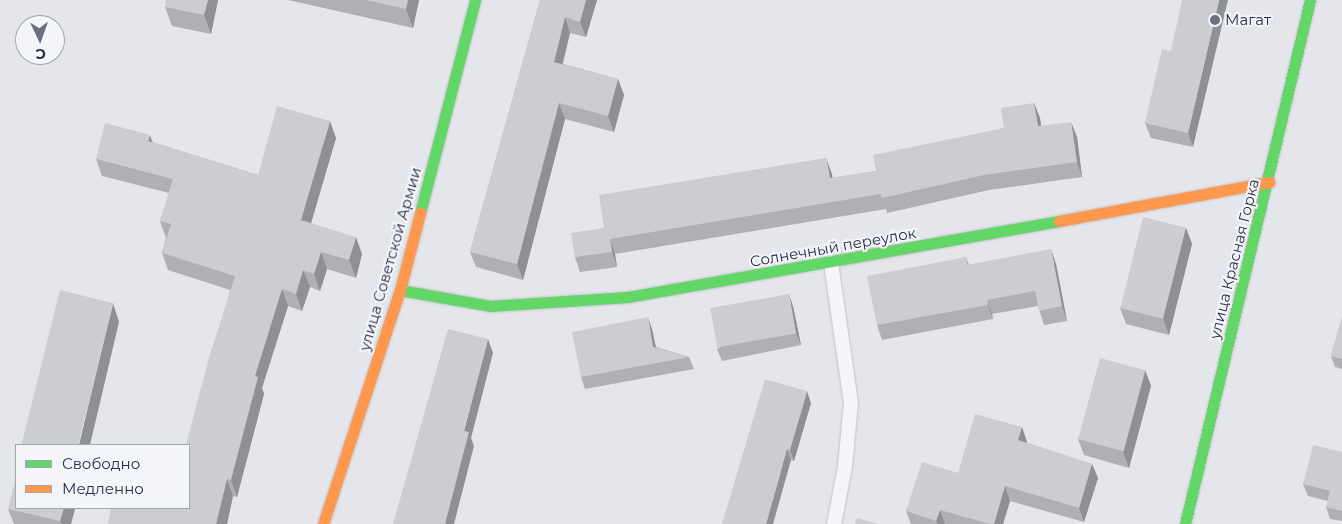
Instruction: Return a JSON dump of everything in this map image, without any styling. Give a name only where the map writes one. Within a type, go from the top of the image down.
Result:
[{"type":"street","name":"улица Советской Армии","points":[[323,524],[400,290],[475,0]]},
{"type":"street","name":"улица Красная Горка","points":[[1185,524],[1269,182],[1310,0]]},
{"type":"street","name":"Солнечный переулок","points":[[400,290],[490,306],[628,296],[832,264],[1269,182]]},
{"type":"lane","points":[[832,264],[851,403],[845,467],[834,524]]},
{"type":"building","points":[[166,0],[208,0],[204,15],[165,7]]},
{"type":"building","points":[[366,0],[408,0],[406,9]]},
{"type":"building","points":[[540,0],[586,0],[580,22],[565,17],[554,62],[618,79],[608,116],[559,103],[517,264],[470,252]]},
{"type":"building","points":[[1182,0],[1219,0],[1188,133],[1145,123],[1162,49],[1171,51]]},
{"type":"building","points":[[1034,103],[1038,126],[1071,122],[1077,162],[984,175],[882,198],[881,194],[610,239],[612,252],[575,257],[571,233],[604,228],[599,195],[826,158],[830,178],[876,171],[873,155],[1004,128],[1001,108]]},
{"type":"building","points":[[277,106],[330,121],[301,220],[356,237],[349,260],[321,252],[314,274],[303,270],[296,294],[282,289],[255,376],[258,377],[231,480],[227,479],[216,524],[108,524],[111,509],[190,509],[190,444],[186,444],[208,361],[235,276],[162,253],[171,224],[160,221],[173,179],[96,159],[105,123],[150,135],[148,141],[258,175]]},
{"type":"building","points":[[1143,217],[1186,228],[1163,319],[1120,308]]},
{"type":"building","points":[[1051,249],[1062,306],[1039,311],[1035,291],[987,300],[988,305],[877,325],[867,276],[966,257],[967,265]]},
{"type":"building","points":[[60,290],[113,303],[78,444],[22,444]]},
{"type":"building","points":[[789,294],[796,333],[717,347],[710,308]]},
{"type":"building","points":[[648,317],[653,347],[689,357],[581,377],[572,332]]},
{"type":"building","points":[[1342,317],[1342,359],[1331,356]]},
{"type":"building","points":[[448,329],[488,339],[464,431],[469,432],[445,524],[393,524]]},
{"type":"building","points":[[1100,358],[1145,370],[1124,451],[1078,439]]},
{"type":"building","points":[[765,379],[807,391],[790,450],[787,449],[766,524],[722,524]]},
{"type":"building","points":[[975,414],[1022,427],[1018,440],[1092,464],[1079,508],[1005,486],[994,524],[940,510],[936,521],[906,511],[922,462],[958,473]]},
{"type":"building","points":[[1313,445],[1342,452],[1342,511],[1326,507],[1330,491],[1303,484]]},
{"type":"building","points":[[15,480],[15,509],[64,509],[60,521],[8,509]]},
{"type":"building","points":[[857,518],[878,524],[855,524]]},
{"type":"traffic: fast","points":[[420,213],[475,0]]},
{"type":"traffic: fast","points":[[1185,524],[1310,0]]},
{"type":"traffic: fast","points":[[400,290],[490,306],[628,297],[1059,221]]},
{"type":"traffic: slow","points":[[1059,221],[1269,182]]},
{"type":"traffic: slow","points":[[323,524],[400,290],[420,213]]},
{"type":"place","name":"Магат","points":[[1215,20]]}]
